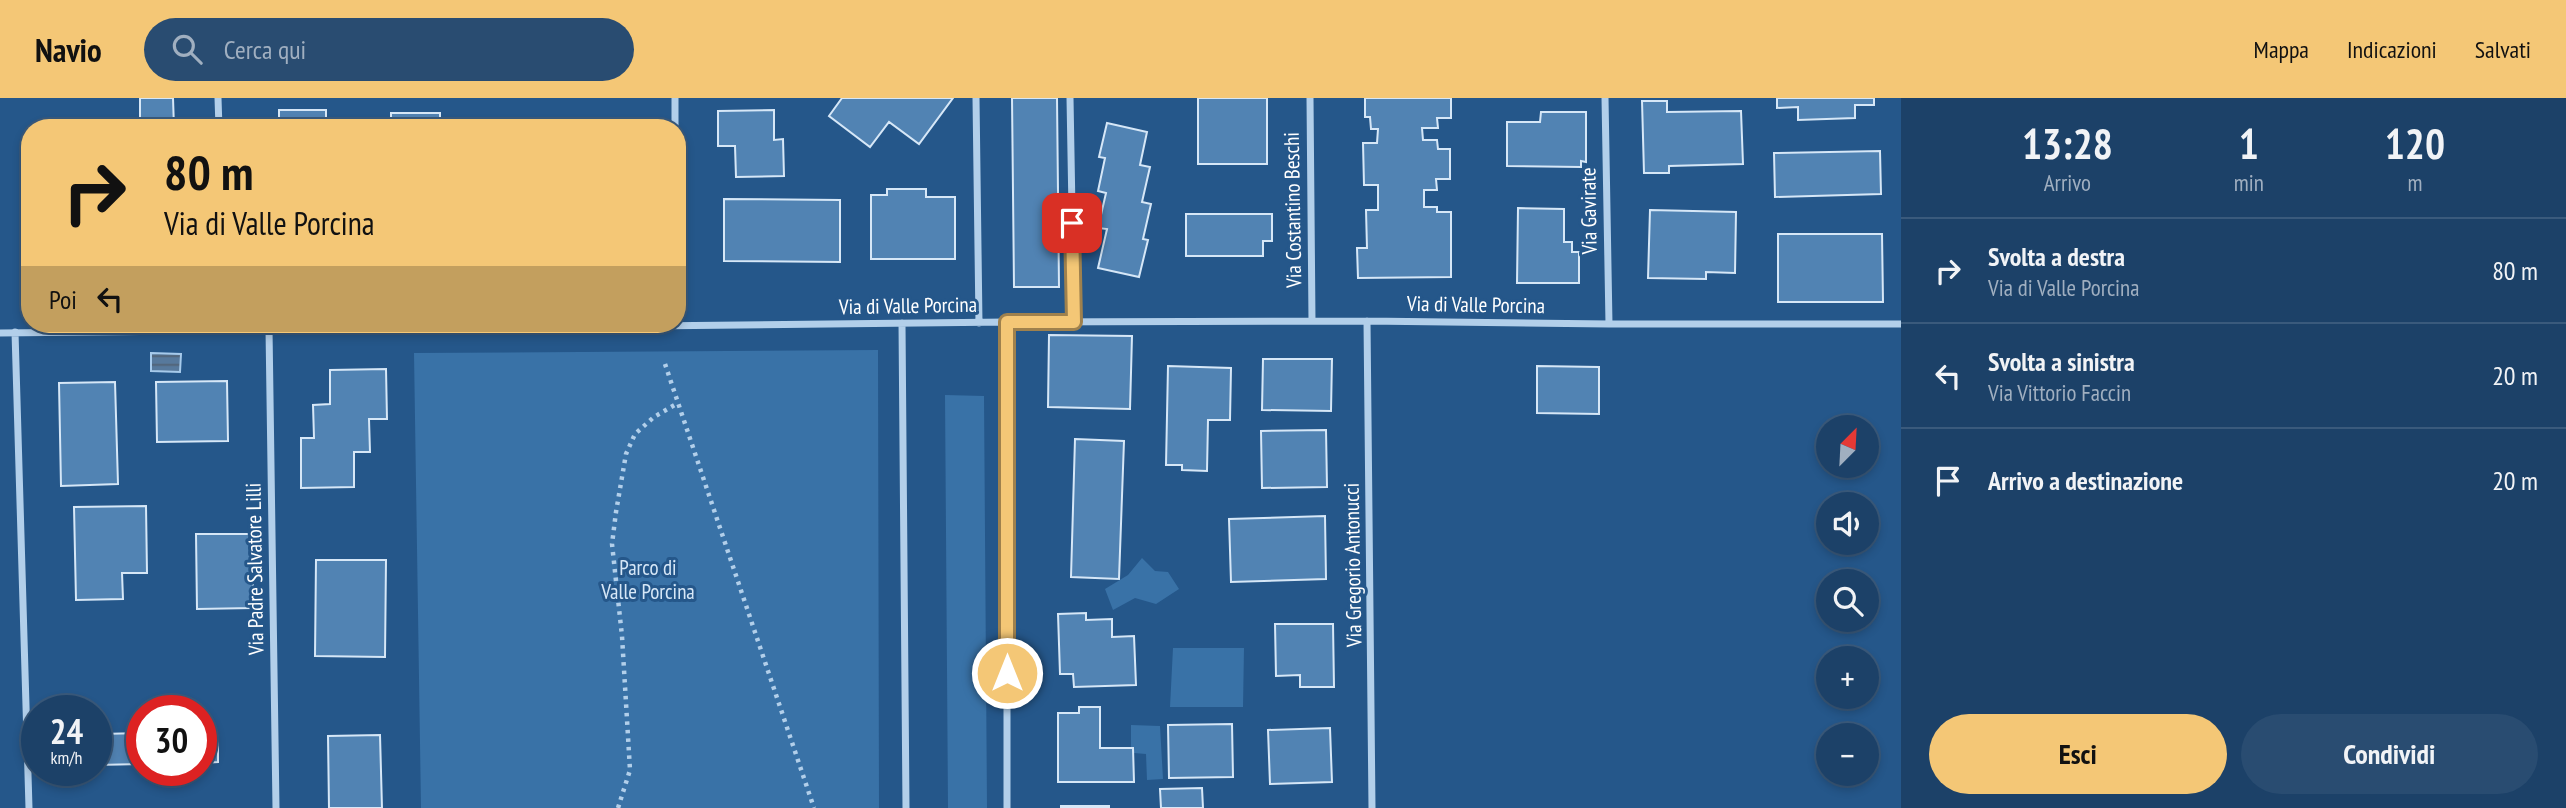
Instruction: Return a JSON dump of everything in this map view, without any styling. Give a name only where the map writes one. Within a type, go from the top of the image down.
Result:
[{"type":"street","points":[[218,98],[219,119]]},
{"type":"street","points":[[675,98],[675,119]]},
{"type":"street","points":[[976,98],[979,323]]},
{"type":"street","points":[[1070,98],[1074,322]]},
{"type":"street","name":"Via Costantino Beschi","points":[[1310,98],[1312,321]]},
{"type":"street","name":"Via Gavirate","points":[[1605,98],[1609,324]]},
{"type":"street","name":"Via di Valle Porcina","points":[[686,325],[1312,321],[1901,324]]},
{"type":"street","name":"Via Gregorio Antonucci","points":[[1367,321],[1372,808]]},
{"type":"street","points":[[1007,322],[1007,808]]},
{"type":"street","points":[[902,323],[906,808]]},
{"type":"street","name":"Via di Valle Porcina","points":[[0,332],[21,332]]},
{"type":"street","points":[[15,332],[29,808]]},
{"type":"street","name":"Via Padre Salvatore Lilli","points":[[269,333],[276,808]]},
{"type":"path","points":[[665,364],[814,808]]},
{"type":"path","points":[[618,808],[630,770],[622,636],[612,544],[616,512],[626,454],[635,434],[654,417],[678,403]]},
{"type":"green space","name":"Parco di Valle Porcina","points":[[878,350],[879,808],[421,808],[414,353]]},
{"type":"green space","points":[[945,395],[984,396],[987,808],[948,808]]},
{"type":"green space","points":[[1142,558],[1155,571],[1168,572],[1179,589],[1156,604],[1135,598],[1113,610],[1105,589],[1128,575]]},
{"type":"green space","points":[[1173,648],[1244,648],[1243,707],[1170,707]]},
{"type":"green space","points":[[1131,725],[1160,726],[1163,779],[1147,780],[1146,754],[1134,753],[1134,747],[1131,747]]},
{"type":"shaded area","points":[[151,353],[181,354],[180,372],[151,371]]},
{"type":"building","points":[[140,98],[173,98],[174,119],[140,119]]},
{"type":"building","points":[[842,98],[953,98],[919,144],[889,122],[870,147],[829,116]]},
{"type":"building","points":[[1012,98],[1057,98],[1059,287],[1014,287]]},
{"type":"building","points":[[1198,98],[1267,98],[1267,164],[1198,164]]},
{"type":"building","points":[[1365,98],[1451,98],[1451,118],[1437,118],[1438,128],[1422,128],[1423,140],[1437,140],[1438,149],[1450,149],[1450,179],[1436,179],[1437,190],[1424,190],[1424,207],[1437,207],[1437,212],[1451,212],[1451,277],[1358,278],[1357,248],[1367,248],[1366,210],[1378,210],[1378,185],[1364,185],[1363,143],[1377,143],[1378,129],[1371,129],[1370,117],[1365,117]]},
{"type":"building","points":[[1777,98],[1874,98],[1874,105],[1855,105],[1855,118],[1798,120],[1798,107],[1777,108]]},
{"type":"building","points":[[1642,101],[1667,101],[1667,112],[1741,111],[1743,164],[1669,166],[1669,173],[1644,173]]},
{"type":"building","points":[[279,110],[326,110],[326,119],[279,119]]},
{"type":"building","points":[[774,110],[774,140],[783,139],[784,176],[736,177],[735,146],[718,146],[718,111]]},
{"type":"building","points":[[1541,112],[1586,112],[1586,162],[1581,161],[1581,167],[1507,166],[1507,122],[1540,122]]},
{"type":"building","points":[[391,113],[440,113],[440,119],[391,119]]},
{"type":"building","points":[[1107,123],[1147,132],[1140,165],[1150,167],[1142,202],[1151,204],[1143,239],[1148,240],[1139,277],[1098,268],[1107,229],[1098,228],[1106,193],[1098,191],[1105,158],[1099,157]]},
{"type":"building","points":[[1880,151],[1881,194],[1775,197],[1774,153]]},
{"type":"building","points":[[887,189],[926,189],[926,197],[955,197],[955,259],[871,259],[871,195],[887,195]]},
{"type":"building","points":[[724,199],[840,200],[840,262],[724,261]]},
{"type":"building","points":[[1518,208],[1564,209],[1564,242],[1572,242],[1572,252],[1579,252],[1579,283],[1517,283]]},
{"type":"building","points":[[1650,210],[1736,212],[1735,273],[1706,272],[1706,279],[1648,278]]},
{"type":"building","points":[[1186,214],[1272,214],[1272,241],[1263,241],[1263,256],[1186,256]]},
{"type":"building","points":[[1778,234],[1882,234],[1883,302],[1778,302]]},
{"type":"building","points":[[1049,335],[1132,336],[1130,409],[1048,407]]},
{"type":"building","points":[[1263,359],[1332,359],[1331,411],[1262,410]]},
{"type":"building","points":[[1168,366],[1231,368],[1230,420],[1208,420],[1207,471],[1182,470],[1182,465],[1166,465]]},
{"type":"building","points":[[1537,366],[1599,367],[1599,414],[1537,413]]},
{"type":"building","points":[[386,369],[387,419],[369,419],[370,452],[354,452],[354,487],[301,488],[301,438],[314,438],[313,405],[330,404],[330,370]]},
{"type":"building","points":[[227,381],[228,441],[157,442],[156,382]]},
{"type":"building","points":[[115,382],[118,484],[61,486],[59,383]]},
{"type":"building","points":[[1326,430],[1327,487],[1262,488],[1261,431]]},
{"type":"building","points":[[1075,439],[1124,441],[1119,579],[1071,577]]},
{"type":"building","points":[[146,506],[147,573],[122,573],[123,599],[76,600],[74,507]]},
{"type":"building","points":[[1325,516],[1326,579],[1231,582],[1229,519]]},
{"type":"building","points":[[196,534],[253,534],[253,608],[197,609]]},
{"type":"building","points":[[316,560],[386,560],[385,657],[315,656]]},
{"type":"building","points":[[1086,613],[1086,620],[1112,619],[1112,637],[1134,636],[1136,685],[1074,687],[1073,674],[1060,674],[1058,614]]},
{"type":"building","points":[[1275,624],[1333,624],[1334,687],[1300,687],[1300,675],[1276,676]]},
{"type":"building","points":[[1079,707],[1100,707],[1100,748],[1133,748],[1134,782],[1058,782],[1058,713],[1079,713]]},
{"type":"building","points":[[1232,724],[1233,777],[1169,778],[1168,725]]},
{"type":"building","points":[[1330,728],[1332,782],[1270,784],[1268,730]]},
{"type":"building","points":[[126,733],[126,764],[112,765],[112,734]]},
{"type":"building","points":[[380,735],[382,808],[329,808],[328,736]]},
{"type":"building","points":[[1202,788],[1203,808],[1161,808],[1160,789]]},
{"type":"building","points":[[1109,806],[1109,808],[1061,808]]},
{"type":"route","points":[[1007,673],[1007,322],[1074,322],[1072,223]]}]
